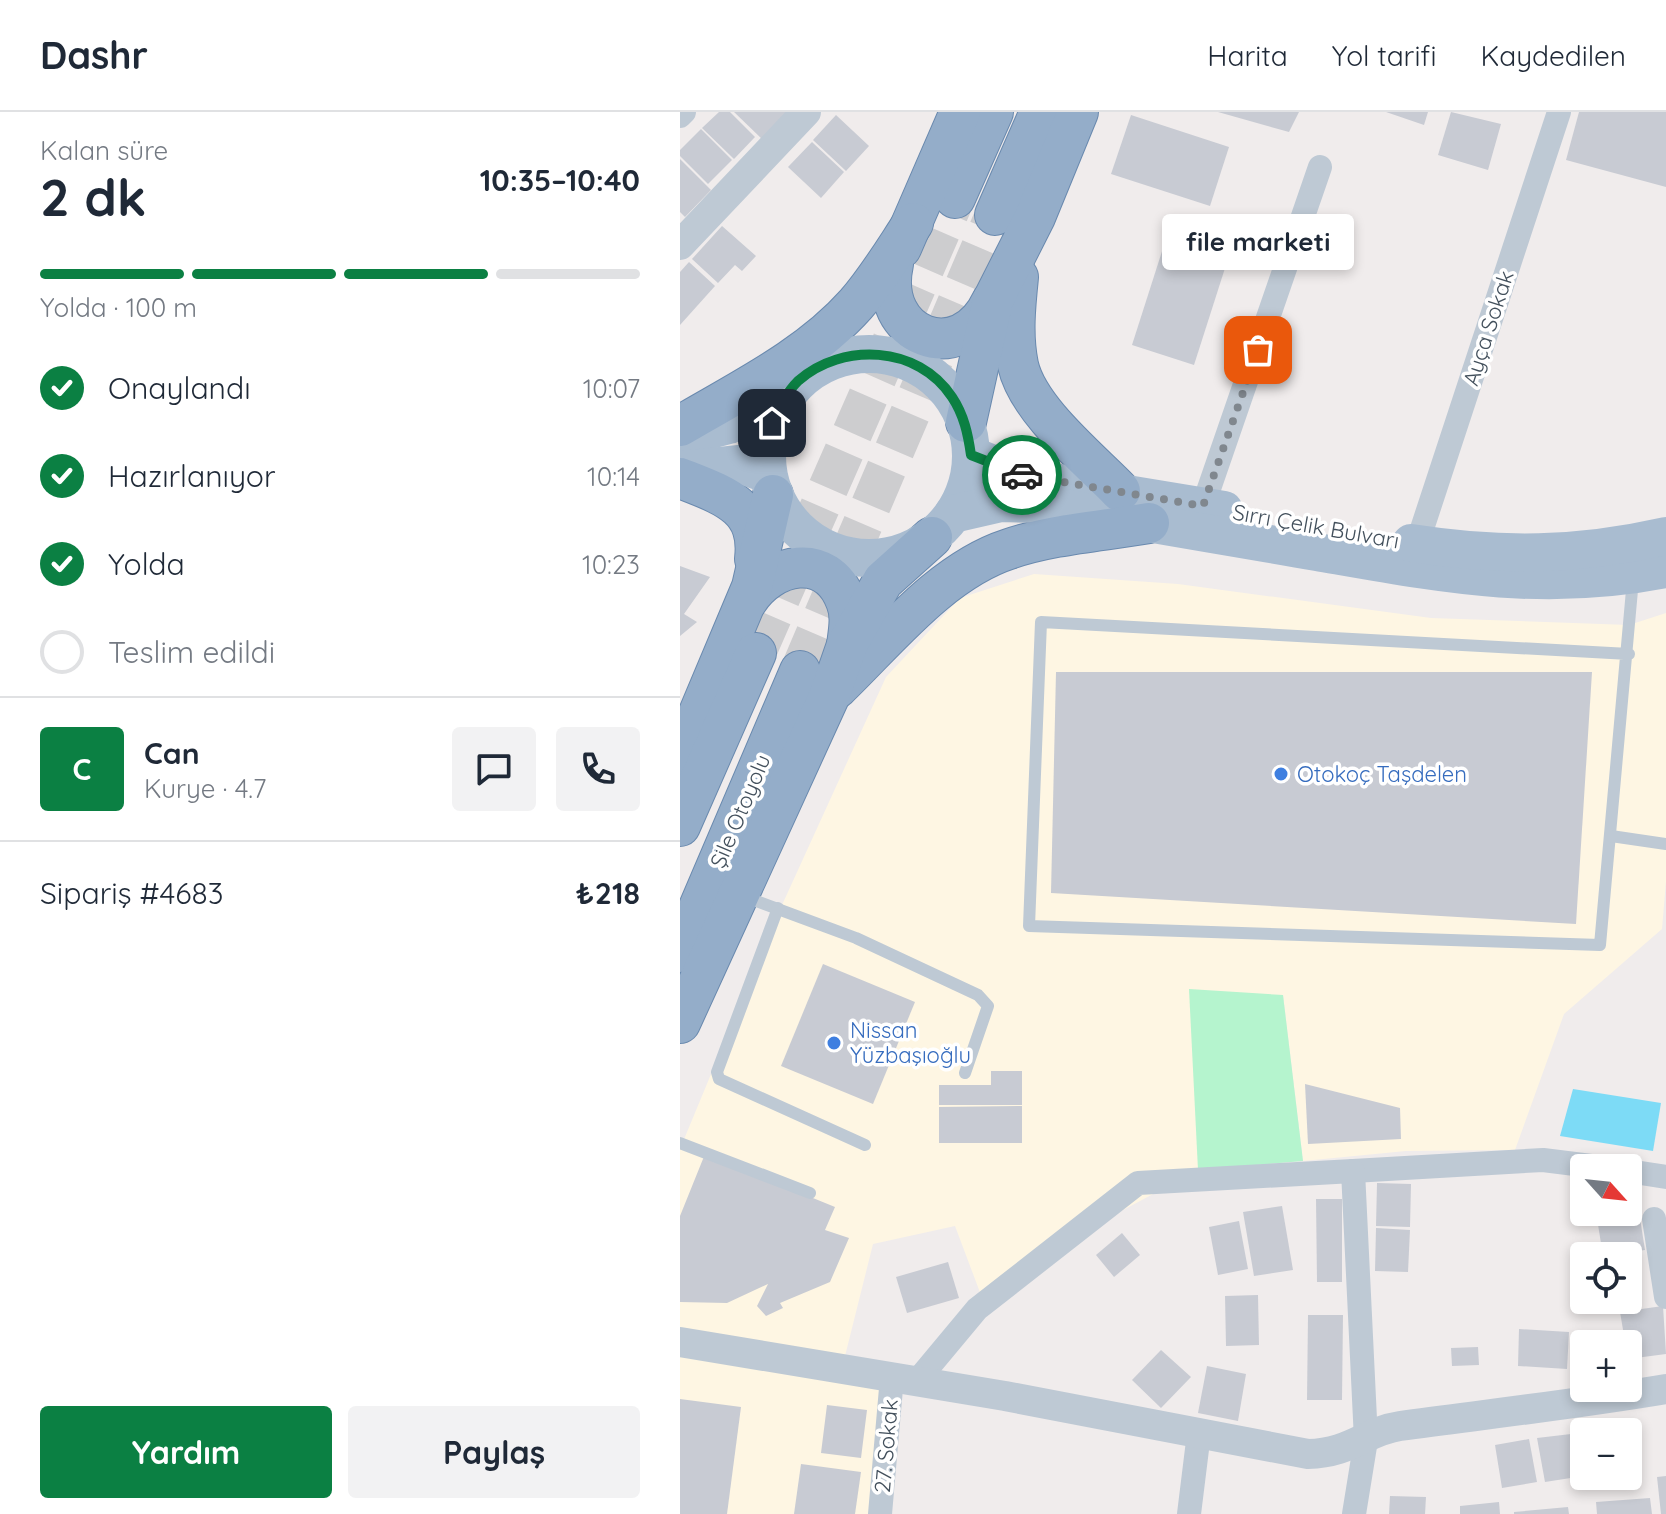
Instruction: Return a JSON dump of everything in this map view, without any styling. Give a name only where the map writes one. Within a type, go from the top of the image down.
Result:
[{"type":"highway","points":[[813,370],[867,307],[893,264],[960,112]]},
{"type":"highway","points":[[955,198],[993,112]]},
{"type":"highway","points":[[995,215],[1040,112]]},
{"type":"highway","points":[[1078,112],[1020,262],[1014,324],[1018,367],[1030,392],[1047,416],[1120,491]]},
{"type":"highway","points":[[893,264],[889,283],[894,307],[909,328],[924,336],[941,339],[972,329],[985,317],[1035,217]]},
{"type":"highway","points":[[680,426],[769,375],[813,343],[856,304],[913,223]]},
{"type":"highway","points":[[968,439],[993,300]]},
{"type":"highway","points":[[680,478],[723,495],[743,512],[758,535],[749,595]]},
{"type":"highway","points":[[680,758],[749,595],[770,484]]},
{"type":"highway","points":[[814,684],[979,563],[1008,549],[1149,523]]},
{"type":"highway","points":[[680,1023],[738,895],[814,684],[847,645],[883,581],[943,526]]},
{"type":"highway","points":[[749,595],[771,574],[788,568],[806,568],[823,574],[837,585],[846,601],[850,618],[847,645]]},
{"type":"highway","points":[[680,826],[756,653]]},
{"type":"highway","name":"Şile Otoyolu","points":[[680,952],[814,684]]},
{"type":"main road","points":[[943,526],[967,486],[968,439],[951,395],[929,373],[902,359],[871,353],[841,357],[813,370],[783,400],[772,423],[766,448],[770,484],[790,522],[813,543],[842,556],[874,559],[905,553],[943,526],[1001,503],[1041,504],[1460,578],[1535,583],[1650,573]]},
{"type":"main road","points":[[680,438],[729,425],[783,400]]},
{"type":"main road","name":"Sırrı Çelik Bulvarı","points":[[968,439],[1018,474],[1468,552],[1534,554],[1604,550],[1666,536]]},
{"type":"main road","points":[[680,470],[739,464],[770,484]]},
{"type":"street","points":[[680,245],[806,112]]},
{"type":"street","name":"Ayça Sokak","points":[[1417,544],[1559,112]]},
{"type":"street","points":[[1203,506],[1320,167]]},
{"type":"street","points":[[904,1379],[977,1309],[1138,1183],[1543,1160],[1570,1163]]},
{"type":"street","points":[[1353,1171],[1366,1440],[1354,1514]]},
{"type":"street","points":[[1642,1173],[1666,1177]]},
{"type":"street","points":[[1654,1219],[1666,1297]]},
{"type":"street","points":[[680,1342],[904,1379],[1308,1454],[1334,1454],[1396,1427],[1543,1410],[1666,1389]]},
{"type":"street","name":"27. Sokak","points":[[880,1514],[904,1379]]},
{"type":"street","points":[[1189,1514],[1199,1433]]},
{"type":"lane","points":[[1629,654],[1041,622],[1029,926],[1600,945],[1629,654],[1650,573]]},
{"type":"lane","points":[[1611,836],[1666,844]]},
{"type":"lane","points":[[738,895],[856,938],[978,995],[988,1006],[965,1073]]},
{"type":"lane","points":[[778,908],[717,1072],[719,1079],[724,1085],[865,1145]]},
{"type":"lane","points":[[680,1144],[810,1193]]},
{"type":"shaded area","points":[[1034,574],[1178,584],[1431,618],[1629,625],[1666,613],[1666,881],[1662,929],[1564,1014],[1515,1150],[1406,1151],[1303,1161],[1283,995],[1198,1170],[1112,1216],[987,1311],[955,1226],[873,1244],[842,1368],[886,1372],[879,1514],[680,1514],[680,1149],[772,927],[886,677],[960,598]]},
{"type":"green space","points":[[1189,989],[1283,995],[1303,1161],[1198,1170]]},
{"type":"water","points":[[1573,1089],[1661,1103],[1653,1151],[1560,1136]]},
{"type":"building","points":[[719,112],[730,112],[755,137],[734,159],[702,128]]},
{"type":"building","points":[[734,112],[791,112],[763,140]]},
{"type":"building","points":[[1218,112],[1299,112],[1289,132]]},
{"type":"building","points":[[1386,112],[1428,112],[1424,125]]},
{"type":"building","points":[[1451,112],[1501,124],[1488,170],[1438,155]]},
{"type":"building","points":[[1579,112],[1666,112],[1666,187],[1566,160]]},
{"type":"building","points":[[836,115],[869,146],[846,171],[813,140]]},
{"type":"building","points":[[1131,115],[1229,147],[1210,206],[1111,174]]},
{"type":"building","points":[[701,129],[732,160],[708,184],[680,156],[680,150]]},
{"type":"building","points":[[812,142],[844,172],[821,198],[788,167]]},
{"type":"building","points":[[680,159],[711,190],[685,217],[680,212]]},
{"type":"building","points":[[722,226],[756,256],[742,271],[735,265],[718,283],[692,259]]},
{"type":"building","points":[[1164,245],[1226,265],[1194,365],[1132,345]]},
{"type":"building","points":[[689,262],[715,286],[680,325],[680,272]]},
{"type":"building","points":[[680,566],[710,577],[684,614],[697,622],[680,636]]},
{"type":"building","points":[[1056,672],[1592,672],[1576,924],[1051,893]]},
{"type":"building","points":[[823,964],[915,1002],[873,1104],[781,1066]]},
{"type":"building","points":[[991,1071],[1022,1071],[1022,1105],[939,1105],[939,1085],[991,1085]]},
{"type":"building","points":[[1305,1084],[1400,1108],[1401,1139],[1308,1144]]},
{"type":"building","points":[[1022,1106],[1022,1143],[939,1143],[939,1107]]},
{"type":"building","points":[[705,1154],[835,1207],[825,1230],[849,1238],[830,1282],[780,1303],[783,1308],[766,1316],[757,1306],[768,1284],[727,1303],[680,1302],[680,1216]]},
{"type":"building","points":[[1377,1183],[1411,1184],[1410,1227],[1376,1226]]},
{"type":"building","points":[[1316,1199],[1342,1199],[1342,1282],[1317,1282]]},
{"type":"building","points":[[1282,1206],[1293,1270],[1254,1276],[1243,1212]]},
{"type":"building","points":[[1239,1221],[1248,1269],[1218,1275],[1209,1227]]},
{"type":"building","points":[[1598,1226],[1641,1226],[1645,1250],[1642,1250],[1642,1242],[1601,1242]]},
{"type":"building","points":[[1376,1228],[1410,1230],[1408,1272],[1375,1271]]},
{"type":"building","points":[[1122,1233],[1140,1255],[1114,1277],[1096,1255]]},
{"type":"building","points":[[948,1262],[959,1298],[907,1313],[896,1277]]},
{"type":"building","points":[[1258,1295],[1259,1345],[1226,1346],[1225,1296]]},
{"type":"building","points":[[1663,1306],[1666,1354],[1642,1357],[1642,1330],[1623,1330],[1620,1314],[1642,1314],[1642,1309]]},
{"type":"building","points":[[1308,1315],[1343,1315],[1342,1400],[1307,1400]]},
{"type":"building","points":[[1519,1329],[1569,1332],[1567,1369],[1518,1366]]},
{"type":"building","points":[[1478,1347],[1479,1365],[1452,1366],[1451,1348]]},
{"type":"building","points":[[1161,1350],[1191,1377],[1161,1408],[1132,1380]]},
{"type":"building","points":[[1207,1366],[1246,1374],[1238,1421],[1198,1413]]},
{"type":"building","points":[[680,1399],[741,1407],[727,1514],[680,1514]]},
{"type":"building","points":[[827,1405],[867,1410],[861,1458],[821,1453]]},
{"type":"building","points":[[1570,1434],[1570,1478],[1545,1482],[1537,1438]]},
{"type":"building","points":[[1529,1439],[1537,1482],[1502,1488],[1495,1445]]},
{"type":"building","points":[[801,1464],[861,1472],[855,1514],[794,1514]]},
{"type":"building","points":[[1666,1476],[1666,1514],[1661,1514],[1657,1477]]},
{"type":"building","points":[[1390,1496],[1426,1497],[1425,1514],[1389,1514]]},
{"type":"building","points":[[1650,1498],[1652,1514],[1597,1514],[1596,1502]]},
{"type":"building","points":[[1499,1502],[1500,1514],[1460,1514],[1460,1506]]},
{"type":"building","points":[[1568,1507],[1569,1514],[1514,1514],[1514,1512]]},
{"type":"tunnel","points":[[756,653],[955,198]]},
{"type":"tunnel","points":[[800,671],[995,215]]},
{"type":"way so far","points":[[1022,475],[1203,506],[1258,350]]},
{"type":"place","name":"file marketi","points":[[1258,350]]},
{"type":"place","name":"Otokoç Taşdelen","points":[[1281,774]]},
{"type":"place","name":"Nissan Yüzbaşıoğlu","points":[[834,1043]]},
{"type":"route","points":[[772,423],[783,400],[796,383],[813,370],[841,357],[871,353],[902,359],[929,373],[951,395],[966,422],[971,455],[1022,475]]}]
